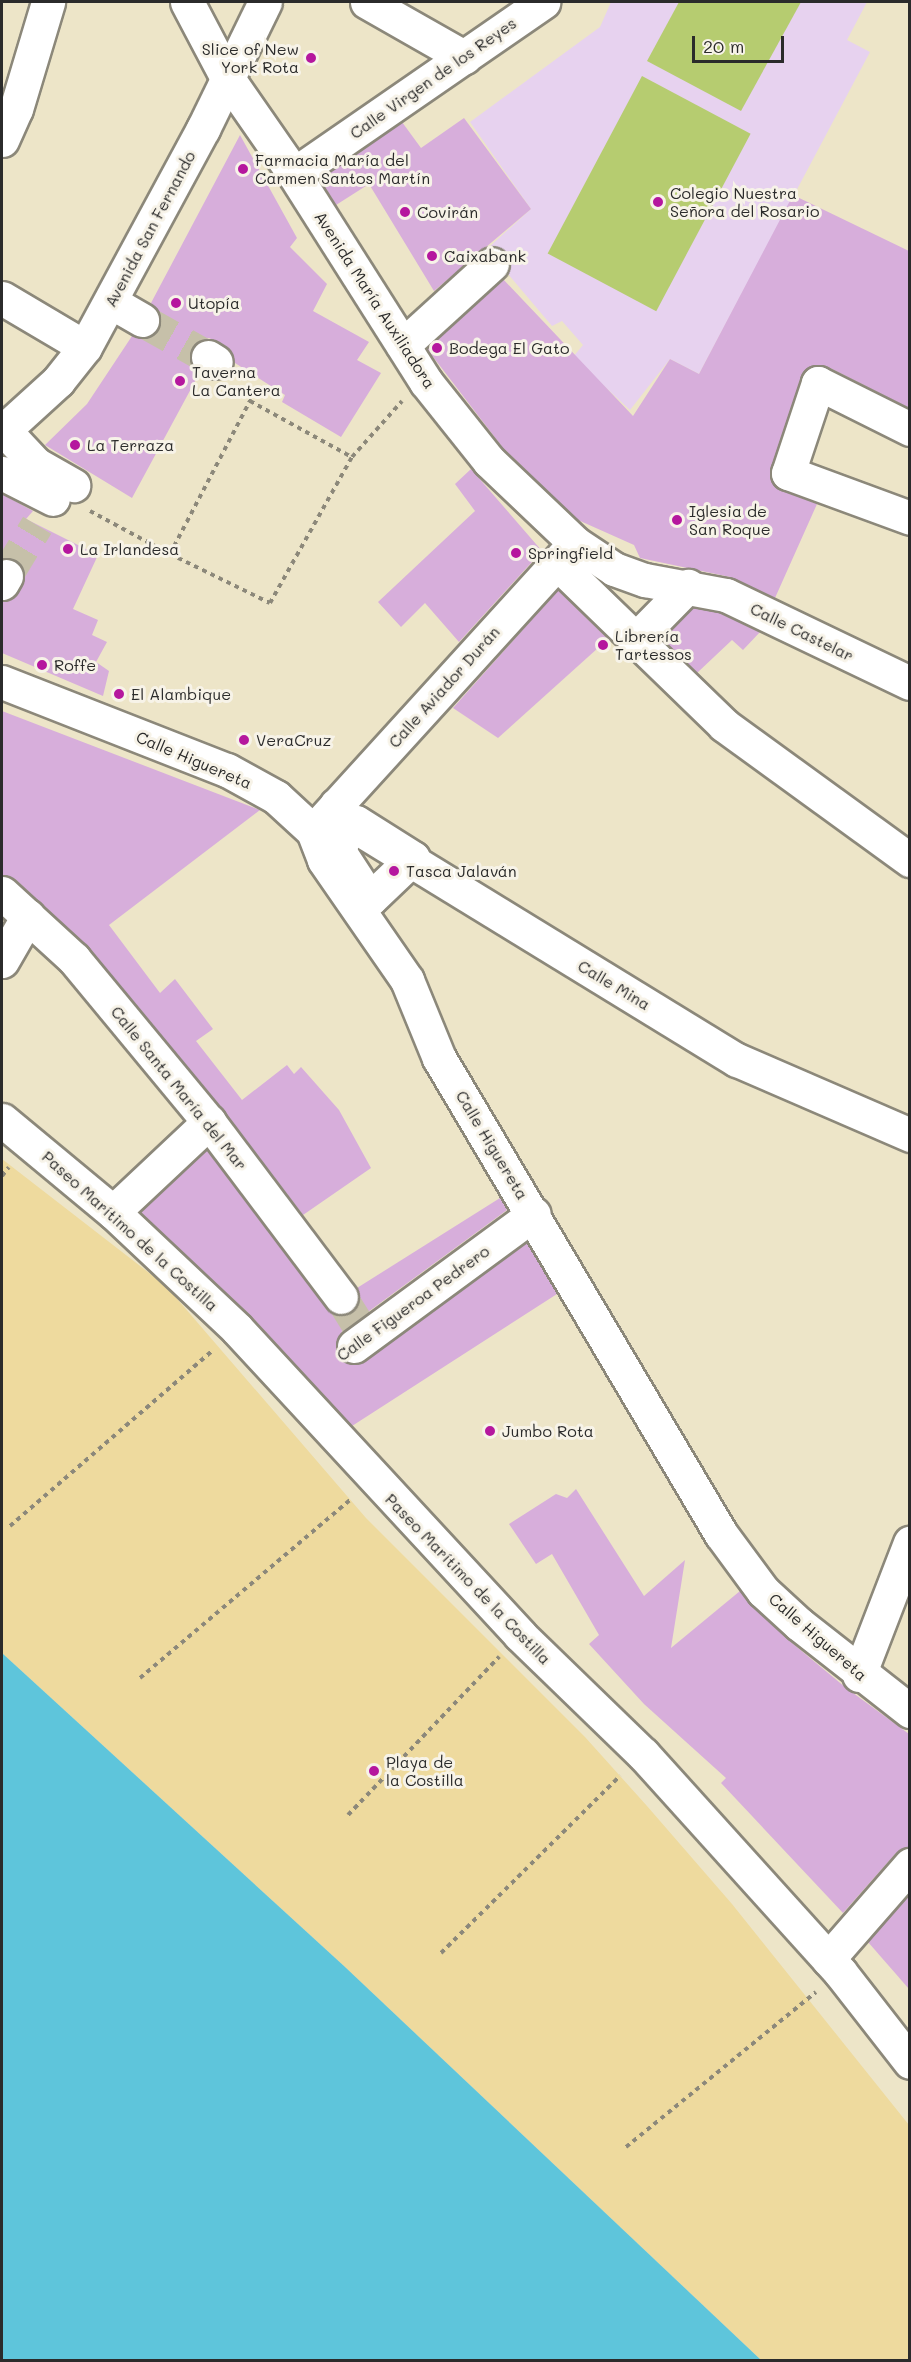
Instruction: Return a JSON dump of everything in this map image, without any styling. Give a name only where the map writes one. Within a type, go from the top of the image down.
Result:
[{"type":"street","points":[[2,140],[19,99],[48,2]]},
{"type":"street","name":"Avenida María Auxiliadora","points":[[187,2],[226,76],[294,174],[426,382],[564,558]]},
{"type":"street","name":"Avenida San Fernando","points":[[3,431],[58,381],[85,347],[203,129],[226,76],[265,2]]},
{"type":"street","points":[[367,2],[464,57]]},
{"type":"street","name":"Calle Virgen de los Reyes","points":[[294,174],[543,2]]},
{"type":"street","points":[[403,345],[492,264]]},
{"type":"street","points":[[2,298],[85,347]]},
{"type":"street","points":[[111,302],[142,320]]},
{"type":"street","points":[[909,429],[818,383],[788,473],[909,518]]},
{"type":"street","points":[[3,431],[63,492]]},
{"type":"street","points":[[2,474],[63,492]]},
{"type":"street","name":"Calle Aviador Durán","points":[[313,831],[344,815],[564,558],[578,551],[610,575],[636,585],[688,588]]},
{"type":"street","points":[[564,558],[556,574],[558,581],[622,652],[638,643],[690,593],[688,588]]},
{"type":"street","name":"Calle Castelar","points":[[688,588],[726,595],[909,683]]},
{"type":"street","points":[[638,643],[724,725],[909,860]]},
{"type":"street","name":"Calle Higuereta","points":[[2,682],[227,770],[276,797],[313,831],[324,860],[407,980],[439,1058],[534,1214],[721,1534],[764,1591],[859,1675],[909,1711]]},
{"type":"street","points":[[344,815],[345,834],[339,851],[370,899],[411,861]]},
{"type":"street","name":"Calle Mina","points":[[344,815],[411,861],[737,1059],[909,1135]]},
{"type":"street","name":"Calle Santa María del Mar","points":[[2,893],[74,960],[209,1122],[341,1297]]},
{"type":"street","points":[[2,961],[28,916]]},
{"type":"street","name":"Paseo Marítimo de la Costilla","points":[[2,1120],[113,1212],[237,1329],[374,1480],[520,1635],[643,1754],[834,1965],[909,2061]]},
{"type":"street","points":[[113,1212],[209,1122]]},
{"type":"street","name":"Calle Figueroa Pedrero","points":[[360,1338],[534,1214]]},
{"type":"street","points":[[859,1675],[909,1543]]},
{"type":"street","points":[[834,1965],[909,1865]]},
{"type":"path","points":[[212,360],[250,401],[352,457]]},
{"type":"path","points":[[63,492],[70,500],[170,554],[270,603],[352,457],[409,394],[426,382]]},
{"type":"path","points":[[170,554],[250,401]]},
{"type":"path","points":[[10,1526],[237,1329]]},
{"type":"path","points":[[140,1678],[374,1480]]},
{"type":"path","points":[[348,1815],[520,1635]]},
{"type":"path","points":[[441,1953],[643,1754]]},
{"type":"path","points":[[626,2147],[834,1965]]},
{"type":"shaded area","name":"Colegio Nuestra Señora del Rosario","points":[[611,2],[867,2],[847,40],[870,52],[699,374],[670,359],[630,410],[573,357],[583,345],[562,321],[552,326],[487,249],[531,209],[470,122],[600,27]]},
{"type":"green space","points":[[679,2],[801,2],[741,111],[647,61]]},
{"type":"green space","points":[[642,76],[751,134],[656,311],[548,253]]},
{"type":"sand","name":"Playa de la Costilla","points":[[2,1159],[166,1286],[366,1518],[585,1737],[647,1806],[732,1904],[909,2125],[909,2360],[761,2360],[344,1966],[2,1653]]},
{"type":"water","points":[[2,1653],[344,1966],[761,2360],[2,2360]]},
{"type":"building","points":[[464,118],[531,209],[434,291],[369,184],[336,205],[320,179],[402,122],[421,148]]},
{"type":"building","points":[[240,135],[297,238],[290,247],[327,284],[313,311],[369,342],[357,360],[381,373],[341,437],[282,402],[285,395],[235,363],[226,346],[209,338],[200,340],[189,357],[199,374],[132,498],[45,445],[87,404],[132,336],[143,339],[158,330],[158,311],[151,303]]},
{"type":"building","points":[[793,195],[909,251],[909,408],[826,366],[815,365],[806,369],[770,476],[781,490],[817,504],[775,598],[730,577],[640,558],[634,545],[578,520],[503,448],[427,349],[503,279],[633,416],[670,359],[699,374]]},
{"type":"building","points":[[471,469],[542,551],[459,642],[425,603],[401,627],[378,602],[475,511],[455,484]]},
{"type":"building","points":[[2,494],[33,511],[26,519],[98,555],[73,609],[98,620],[92,635],[107,642],[96,662],[109,671],[103,696],[2,653],[2,602],[18,593],[25,576],[16,560],[2,558]]},
{"type":"building","points":[[558,590],[608,639],[498,738],[453,708]]},
{"type":"building","points":[[693,608],[720,613],[760,632],[743,650],[732,640],[697,673],[662,639]]},
{"type":"building","points":[[2,711],[260,810],[109,925],[160,993],[175,979],[213,1029],[196,1041],[242,1100],[287,1065],[294,1074],[301,1067],[339,1110],[371,1168],[303,1215],[223,1110],[88,947],[15,879],[2,875]]},
{"type":"building","points":[[207,1150],[334,1314],[353,1312],[358,1304],[357,1288],[500,1198],[507,1210],[342,1331],[336,1349],[347,1363],[365,1361],[527,1243],[557,1294],[352,1426],[250,1315],[140,1212]]},
{"type":"building","points":[[576,1489],[644,1596],[685,1560],[671,1648],[740,1591],[786,1638],[845,1687],[909,1734],[909,1847],[896,1853],[843,1913],[721,1783],[726,1778],[644,1704],[589,1644],[599,1635],[552,1554],[536,1564],[509,1524],[556,1494],[567,1498]]},
{"type":"building","points":[[909,1894],[909,1989],[868,1942]]},
{"type":"tunnel","points":[[142,320],[208,357]]},
{"type":"tunnel","points":[[6,576],[37,525]]},
{"type":"tunnel","points":[[341,1297],[361,1329]]},
{"type":"place","name":"Slice of New York Rota","points":[[311,58]]},
{"type":"place","name":"Farmacia María del Carmen Santos Martín","points":[[243,169]]},
{"type":"place","name":"Colegio Nuestra Señora del Rosario","points":[[658,202]]},
{"type":"place","name":"Covirán","points":[[405,212]]},
{"type":"place","name":"Caixabank","points":[[432,256]]},
{"type":"place","name":"Utopía","points":[[176,303]]},
{"type":"place","name":"Bodega El Gato","points":[[437,348]]},
{"type":"place","name":"Taverna La Cantera","points":[[180,381]]},
{"type":"place","name":"La Terraza","points":[[75,445]]},
{"type":"place","name":"Iglesia de San Roque","points":[[677,520]]},
{"type":"place","name":"La Irlandesa","points":[[68,549]]},
{"type":"place","name":"Springfield","points":[[516,553]]},
{"type":"place","name":"Librería Tartessos","points":[[603,645]]},
{"type":"place","name":"Roffe","points":[[42,665]]},
{"type":"place","name":"El Alambique","points":[[119,694]]},
{"type":"place","name":"VeraCruz","points":[[244,740]]},
{"type":"place","name":"Tasca Jalaván","points":[[394,871]]},
{"type":"place","name":"Jumbo Rota","points":[[490,1431]]},
{"type":"place","name":"Playa de la Costilla","points":[[374,1771]]}]
